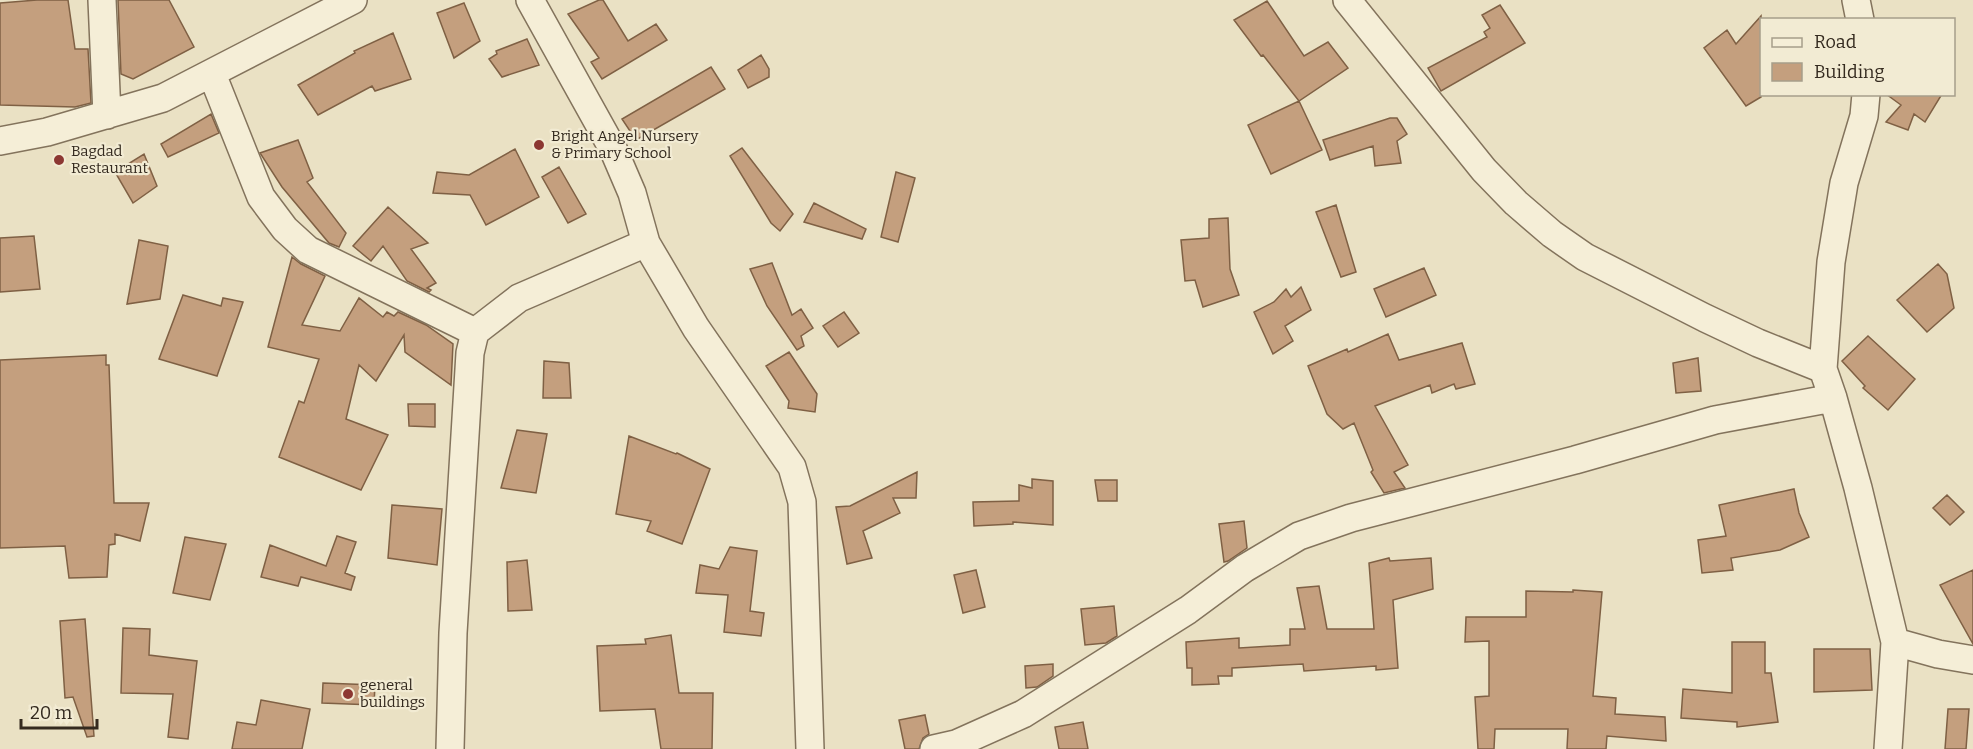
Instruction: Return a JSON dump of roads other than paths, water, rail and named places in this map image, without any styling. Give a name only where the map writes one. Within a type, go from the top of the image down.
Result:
[{"type":"street","points":[[102,0],[107,115]]},
{"type":"street","points":[[0,141],[47,132],[162,98],[353,0]]},
{"type":"street","points":[[530,0],[614,151],[632,193],[646,243],[696,328],[792,466],[802,502],[810,749]]},
{"type":"street","points":[[1347,0],[1350,7],[1484,170],[1516,203],[1552,234],[1585,257],[1705,318],[1758,343],[1824,369]]},
{"type":"street","points":[[1856,0],[1860,18]]},
{"type":"street","points":[[212,74],[261,197],[285,229],[308,250],[475,332]]},
{"type":"street","points":[[1866,96],[1864,116],[1844,183],[1831,262],[1824,369],[1881,578],[1894,642],[1888,749]]},
{"type":"street","points":[[450,749],[453,633],[470,353],[475,332],[519,298],[646,243]]},
{"type":"street","points":[[934,749],[956,744],[1023,714],[1188,610],[1245,568],[1299,536],[1351,518],[1564,463],[1715,420],[1833,398]]},
{"type":"street","points":[[1894,642],[1938,654],[1973,660]]},
{"type":"place","name":"Bright Angel Nursery & Primary School","points":[[539,145]]},
{"type":"place","name":"Bagdad Restaurant","points":[[59,160]]},
{"type":"place","name":"general buildings","points":[[348,694]]}]
